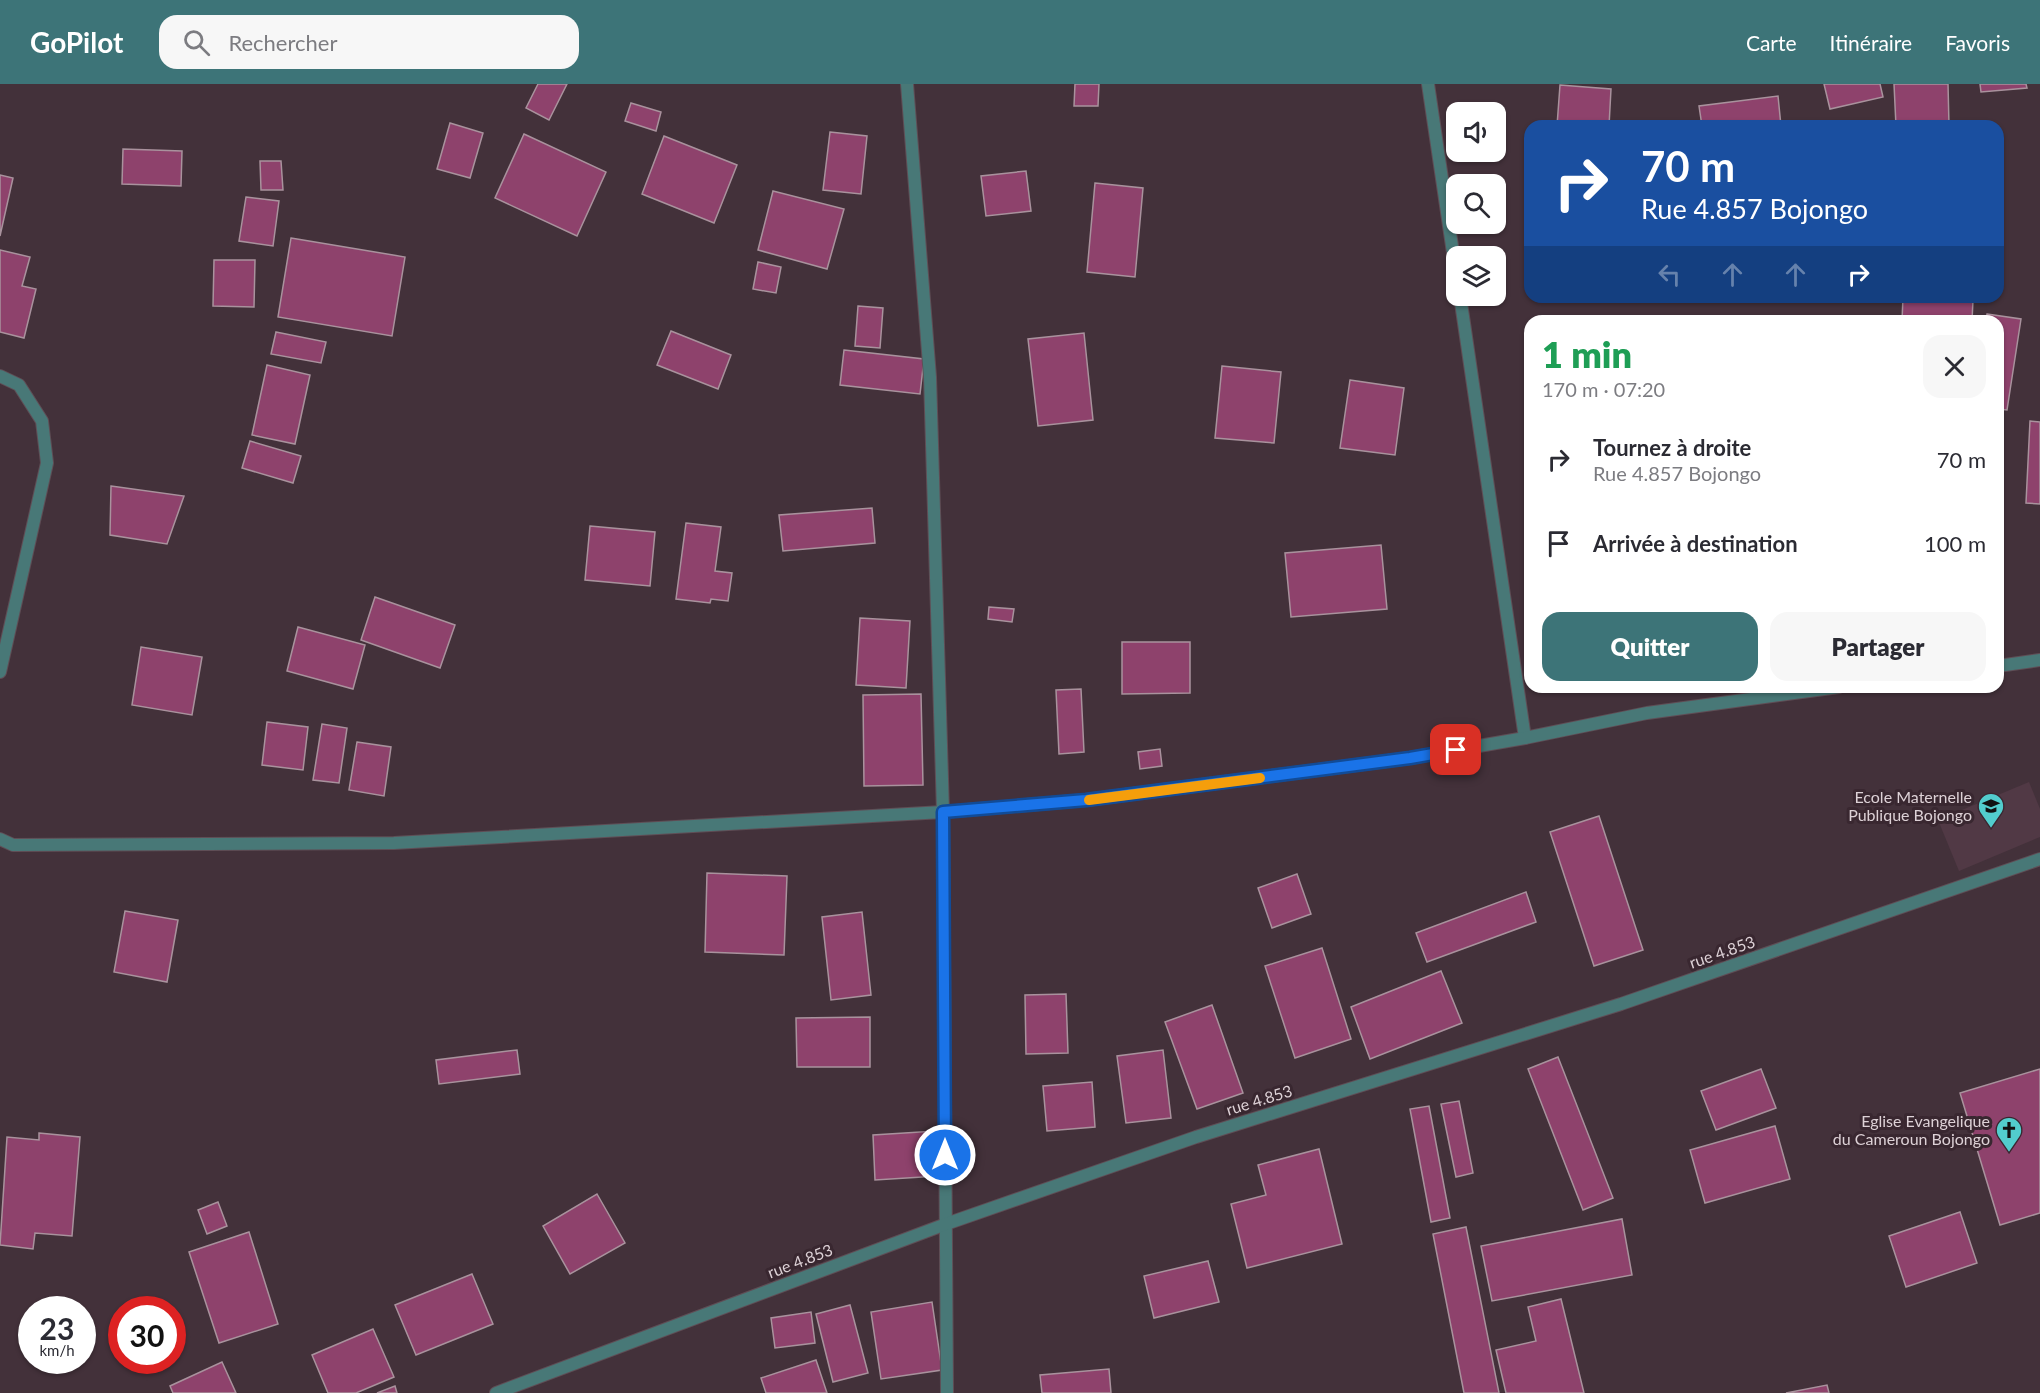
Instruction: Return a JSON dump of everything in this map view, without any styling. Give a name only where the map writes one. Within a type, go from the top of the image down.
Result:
[{"type":"street","points":[[907,84],[930,377],[943,812],[947,1393]]},
{"type":"street","points":[[1428,84],[1452,246]]},
{"type":"street","points":[[1461,306],[1526,738]]},
{"type":"street","points":[[0,376],[19,385],[42,421],[47,463],[0,672]]},
{"type":"street","points":[[2004,665],[2040,660]]},
{"type":"street","points":[[0,839],[13,845],[394,843],[943,812],[1086,800],[1410,758],[1526,738],[1647,713],[1795,693]]},
{"type":"street","name":"rue 4.853","points":[[496,1393],[946,1224],[1196,1137],[1621,1004],[2040,859]]},
{"type":"shaded area","name":"Ecole Maternelle Publique Bojongo","points":[[2029,782],[2040,809],[2040,837],[1959,871],[1938,820]]},
{"type":"building","points":[[538,84],[567,84],[549,120],[526,108]]},
{"type":"building","points":[[1075,84],[1099,84],[1098,106],[1074,106]]},
{"type":"building","points":[[1824,84],[1880,84],[1883,97],[1830,109]]},
{"type":"building","points":[[1894,84],[1948,84],[1949,120],[1896,120]]},
{"type":"building","points":[[1980,84],[2026,84],[2027,88],[1981,92]]},
{"type":"building","points":[[1560,85],[1611,89],[1609,120],[1557,120]]},
{"type":"building","points":[[1778,96],[1780,120],[1701,120],[1699,106]]},
{"type":"building","points":[[631,103],[661,112],[656,131],[625,121]]},
{"type":"building","points":[[450,123],[483,133],[470,178],[437,169]]},
{"type":"building","points":[[830,132],[867,136],[861,194],[823,190]]},
{"type":"building","points":[[524,134],[606,172],[577,236],[495,198]]},
{"type":"building","points":[[664,136],[737,165],[714,223],[642,194]]},
{"type":"building","points":[[123,149],[182,151],[181,186],[122,184]]},
{"type":"building","points":[[260,161],[281,161],[283,190],[261,190]]},
{"type":"building","points":[[1026,171],[1031,211],[986,216],[981,176]]},
{"type":"building","points":[[0,175],[13,178],[0,236]]},
{"type":"building","points":[[1095,183],[1143,188],[1135,277],[1087,272]]},
{"type":"building","points":[[773,191],[844,209],[827,269],[758,250]]},
{"type":"building","points":[[246,197],[279,201],[273,246],[239,241]]},
{"type":"building","points":[[291,238],[405,257],[392,336],[278,317]]},
{"type":"building","points":[[0,250],[30,257],[22,286],[36,289],[24,338],[0,332]]},
{"type":"building","points":[[214,260],[255,260],[254,307],[213,306]]},
{"type":"building","points":[[758,262],[781,267],[776,293],[753,289]]},
{"type":"building","points":[[1903,303],[1973,303],[1972,315],[1902,315]]},
{"type":"building","points":[[858,306],[883,308],[880,348],[855,346]]},
{"type":"building","points":[[2004,316],[2021,319],[2007,410],[2004,410]]},
{"type":"building","points":[[671,331],[731,355],[718,389],[657,365]]},
{"type":"building","points":[[276,332],[326,342],[321,363],[271,354]]},
{"type":"building","points":[[1084,333],[1093,420],[1038,426],[1028,339]]},
{"type":"building","points":[[844,350],[924,359],[920,394],[840,385]]},
{"type":"building","points":[[267,365],[310,375],[295,444],[252,435]]},
{"type":"building","points":[[1222,366],[1281,372],[1274,443],[1215,438]]},
{"type":"building","points":[[1350,380],[1404,388],[1395,455],[1340,448]]},
{"type":"building","points":[[2030,421],[2040,422],[2040,504],[2026,503]]},
{"type":"building","points":[[250,441],[301,456],[293,483],[242,468]]},
{"type":"building","points":[[111,486],[184,496],[167,544],[110,535]]},
{"type":"building","points":[[872,508],[875,543],[783,551],[779,515]]},
{"type":"building","points":[[686,523],[721,527],[715,571],[732,573],[728,601],[711,599],[710,603],[676,599]]},
{"type":"building","points":[[590,526],[655,532],[650,586],[585,580]]},
{"type":"building","points":[[1381,545],[1387,609],[1291,617],[1285,553]]},
{"type":"building","points":[[375,597],[455,625],[440,668],[361,640]]},
{"type":"building","points":[[989,607],[1014,609],[1012,622],[988,619]]},
{"type":"building","points":[[860,618],[910,621],[906,688],[856,685]]},
{"type":"building","points":[[298,627],[365,645],[353,689],[287,671]]},
{"type":"building","points":[[1122,642],[1190,642],[1190,693],[1122,694]]},
{"type":"building","points":[[141,647],[202,657],[192,715],[132,705]]},
{"type":"building","points":[[1081,689],[1084,752],[1059,754],[1056,690]]},
{"type":"building","points":[[921,694],[923,785],[864,786],[863,695]]},
{"type":"building","points":[[267,722],[308,727],[303,770],[262,765]]},
{"type":"building","points":[[322,724],[347,728],[339,783],[313,780]]},
{"type":"building","points":[[357,742],[391,747],[384,796],[349,790]]},
{"type":"building","points":[[1160,749],[1162,766],[1140,769],[1138,752]]},
{"type":"building","points":[[1599,816],[1643,950],[1594,966],[1550,832]]},
{"type":"building","points":[[707,873],[787,876],[784,955],[705,952]]},
{"type":"building","points":[[1297,874],[1311,914],[1272,928],[1258,888]]},
{"type":"building","points":[[1526,892],[1536,922],[1427,962],[1416,933]]},
{"type":"building","points":[[125,911],[178,920],[167,982],[114,972]]},
{"type":"building","points":[[862,912],[871,995],[831,1000],[822,917]]},
{"type":"building","points":[[1322,948],[1351,1039],[1295,1058],[1265,966]]},
{"type":"building","points":[[1441,971],[1462,1023],[1370,1059],[1351,1007]]},
{"type":"building","points":[[1066,994],[1068,1053],[1026,1054],[1025,995]]},
{"type":"building","points":[[1212,1005],[1243,1093],[1197,1109],[1165,1022]]},
{"type":"building","points":[[870,1017],[870,1067],[797,1067],[796,1018]]},
{"type":"building","points":[[517,1050],[520,1074],[439,1084],[436,1060]]},
{"type":"building","points":[[1163,1050],[1171,1118],[1126,1123],[1117,1056]]},
{"type":"building","points":[[1558,1057],[1613,1198],[1583,1210],[1528,1069]]},
{"type":"building","points":[[1761,1069],[1776,1108],[1716,1130],[1701,1091]]},
{"type":"building","name":"Eglise Evangelique du Cameroun Bojongo","points":[[2040,1069],[2040,1213],[2000,1225],[1960,1093]]},
{"type":"building","points":[[1092,1082],[1095,1127],[1047,1131],[1043,1086]]},
{"type":"building","points":[[1459,1101],[1473,1173],[1456,1177],[1441,1104]]},
{"type":"building","points":[[1429,1106],[1450,1218],[1431,1222],[1410,1109]]},
{"type":"building","points":[[1775,1126],[1790,1179],[1705,1203],[1690,1150]]},
{"type":"building","points":[[936,1131],[938,1176],[875,1180],[873,1135]]},
{"type":"building","points":[[39,1133],[80,1137],[72,1236],[35,1233],[33,1249],[0,1245],[7,1137],[39,1140]]},
{"type":"building","points":[[1319,1149],[1342,1244],[1247,1268],[1231,1204],[1266,1195],[1258,1165]]},
{"type":"building","points":[[597,1194],[625,1243],[570,1274],[543,1226]]},
{"type":"building","points":[[218,1202],[227,1226],[207,1234],[198,1210]]},
{"type":"building","points":[[1960,1212],[1977,1263],[1906,1287],[1889,1236]]},
{"type":"building","points":[[1622,1219],[1632,1275],[1492,1301],[1481,1246]]},
{"type":"building","points":[[1466,1227],[1499,1393],[1464,1393],[1433,1234]]},
{"type":"building","points":[[249,1232],[278,1324],[219,1343],[189,1252]]},
{"type":"building","points":[[1208,1261],[1219,1302],[1154,1318],[1144,1276]]},
{"type":"building","points":[[472,1274],[493,1324],[416,1355],[395,1305]]},
{"type":"building","points":[[1561,1299],[1584,1393],[1506,1393],[1496,1350],[1536,1341],[1528,1307]]},
{"type":"building","points":[[932,1302],[942,1370],[881,1379],[871,1312]]},
{"type":"building","points":[[850,1305],[868,1373],[833,1382],[816,1314]]},
{"type":"building","points":[[811,1312],[815,1343],[775,1348],[771,1318]]},
{"type":"building","points":[[373,1329],[394,1377],[356,1393],[328,1393],[312,1355]]},
{"type":"building","points":[[816,1360],[827,1393],[766,1393],[761,1378]]},
{"type":"building","points":[[222,1362],[236,1393],[173,1393],[170,1386]]},
{"type":"building","points":[[1109,1369],[1111,1393],[1042,1393],[1040,1375]]},
{"type":"building","points":[[1827,1385],[1829,1393],[1786,1393]]},
{"type":"building","points":[[395,1386],[397,1393],[377,1393]]},
{"type":"slow traffic","points":[[1089,800],[1260,778]]},
{"type":"place","name":"Ecole Maternelle Publique Bojongo","points":[[1991,829]]},
{"type":"place","name":"Eglise Evangelique du Cameroun Bojongo","points":[[2009,1153]]},
{"type":"route","points":[[945,1155],[943,812],[1086,800],[1456,750]]}]
